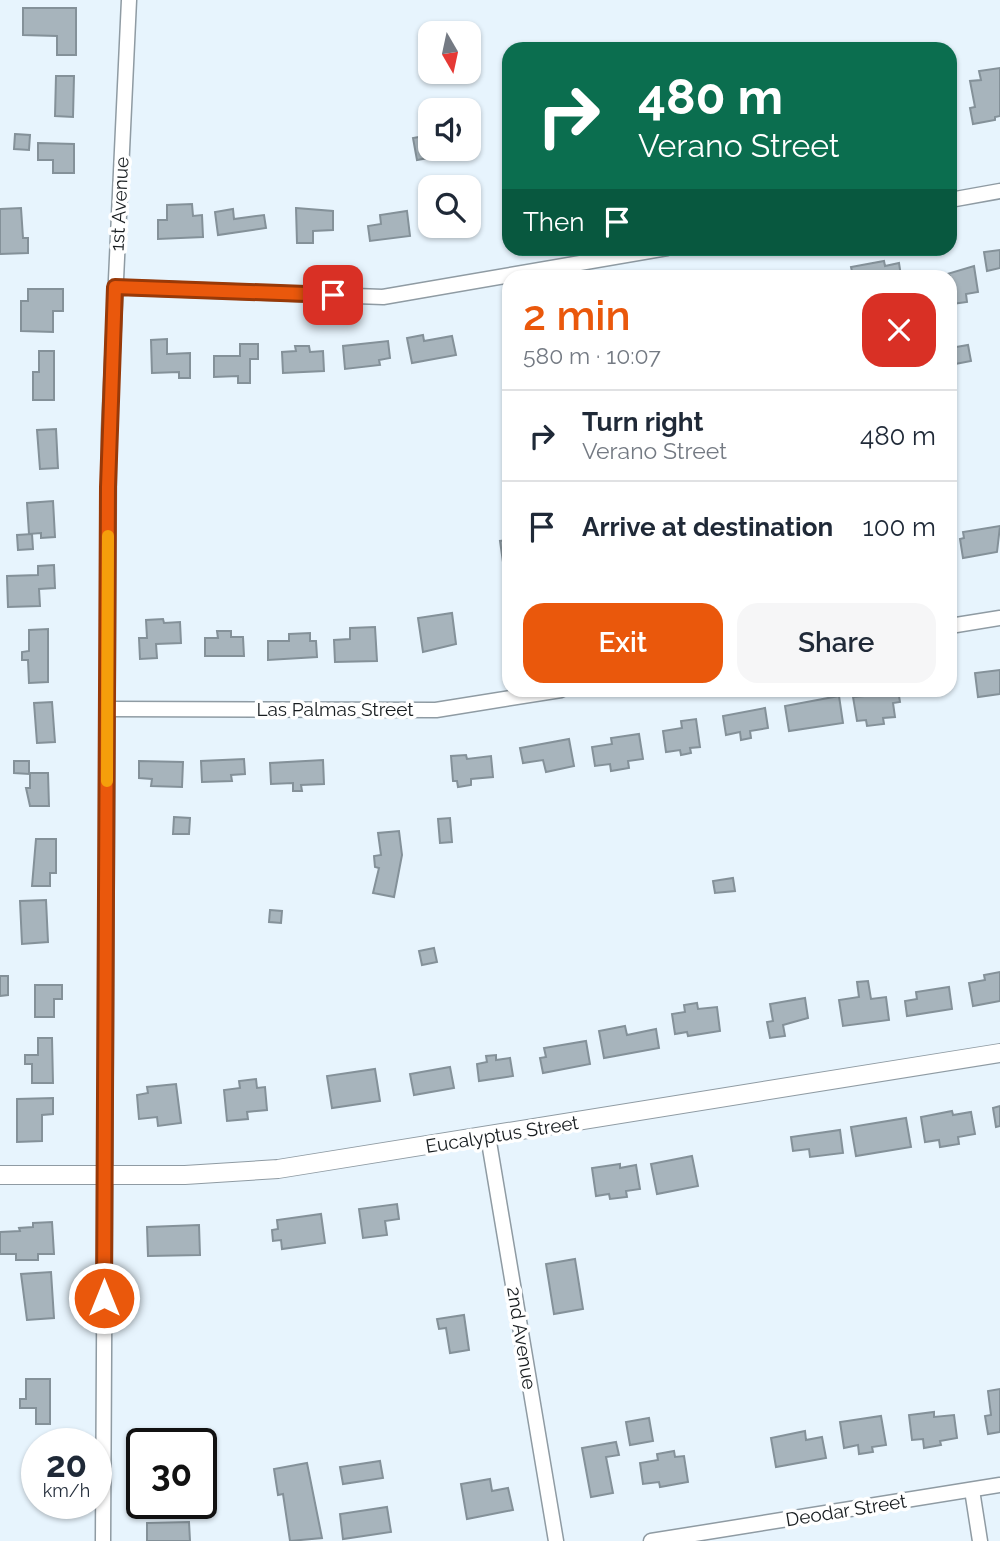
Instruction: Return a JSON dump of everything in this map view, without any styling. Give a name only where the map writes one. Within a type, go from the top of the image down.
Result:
[{"type":"main road","name":"Eucalyptus Street","points":[[0,1175],[105,1176],[248,1172],[1000,1053]]},
{"type":"street","name":"1st Avenue","points":[[103,1541],[109,430],[129,0]]},
{"type":"street","points":[[957,199],[1000,191]]},
{"type":"street","points":[[539,270],[621,256]]},
{"type":"street","points":[[115,287],[383,297],[502,276]]},
{"type":"street","points":[[957,625],[1000,618]]},
{"type":"street","name":"Las Palmas Street","points":[[108,709],[436,710],[517,697]]},
{"type":"street","name":"2nd Avenue","points":[[488,1136],[556,1541]]},
{"type":"street","name":"Deodar Street","points":[[651,1541],[1000,1485]]},
{"type":"street","points":[[972,1490],[981,1541]]},
{"type":"building","points":[[23,8],[76,8],[76,55],[57,55],[57,36],[23,35]]},
{"type":"building","points":[[1000,68],[1000,116],[995,117],[995,120],[973,124],[970,108],[975,107],[970,81],[981,80],[979,71]]},
{"type":"building","points":[[56,76],[74,76],[73,117],[55,116]]},
{"type":"building","points":[[15,134],[30,135],[29,150],[14,149]]},
{"type":"building","points":[[418,137],[418,160],[417,160],[413,138]]},
{"type":"building","points":[[38,143],[74,144],[74,173],[53,173],[53,160],[38,160]]},
{"type":"building","points":[[192,204],[193,216],[202,215],[203,237],[158,239],[158,220],[167,220],[167,205]]},
{"type":"building","points":[[21,208],[23,238],[28,238],[28,253],[0,254],[0,209]]},
{"type":"building","points":[[296,208],[333,211],[333,230],[313,231],[313,243],[297,243]]},
{"type":"building","points":[[233,209],[234,219],[264,215],[266,228],[218,235],[215,212]]},
{"type":"building","points":[[407,211],[410,236],[370,241],[368,226],[381,224],[380,215]]},
{"type":"building","points":[[1000,250],[1000,268],[987,271],[984,252]]},
{"type":"building","points":[[884,261],[885,266],[899,263],[900,270],[852,270],[851,267]]},
{"type":"building","points":[[974,266],[978,292],[966,294],[967,302],[957,303],[957,271]]},
{"type":"building","points":[[28,289],[63,289],[63,311],[53,311],[53,332],[21,331],[21,301],[28,301]]},
{"type":"building","points":[[423,335],[424,341],[452,336],[456,355],[412,363],[407,338]]},
{"type":"building","points":[[167,339],[167,354],[190,353],[190,378],[179,378],[179,372],[152,373],[151,340]]},
{"type":"building","points":[[388,341],[390,358],[379,360],[380,365],[345,369],[343,346]]},
{"type":"building","points":[[240,344],[258,344],[258,359],[250,359],[250,383],[238,383],[238,376],[214,377],[214,356],[240,356]]},
{"type":"building","points":[[968,345],[971,361],[957,364],[957,347]]},
{"type":"building","points":[[295,346],[309,346],[310,352],[323,351],[324,371],[283,373],[282,352],[296,351]]},
{"type":"building","points":[[39,351],[54,351],[54,400],[33,400],[33,372],[39,372]]},
{"type":"building","points":[[56,429],[58,468],[40,469],[37,430]]},
{"type":"building","points":[[53,501],[55,537],[41,538],[41,533],[29,534],[27,503]]},
{"type":"building","points":[[1000,526],[997,552],[963,558],[960,539],[964,538],[963,532]]},
{"type":"building","points":[[32,534],[33,549],[18,550],[17,535]]},
{"type":"building","points":[[54,565],[55,588],[39,589],[40,606],[8,607],[7,576],[38,575],[38,566]]},
{"type":"building","points":[[452,613],[456,644],[423,652],[418,618]]},
{"type":"building","points":[[163,619],[164,623],[180,622],[181,643],[156,644],[157,658],[140,659],[139,638],[147,638],[146,620]]},
{"type":"building","points":[[375,627],[377,661],[335,662],[334,640],[350,639],[350,628]]},
{"type":"building","points":[[48,629],[48,682],[29,683],[28,660],[22,660],[22,652],[29,651],[29,630]]},
{"type":"building","points":[[217,631],[231,631],[231,637],[243,637],[244,656],[205,656],[205,638],[218,638]]},
{"type":"building","points":[[310,633],[310,641],[316,641],[317,657],[268,660],[268,641],[289,641],[289,634]]},
{"type":"building","points":[[1000,670],[1000,694],[978,697],[975,673]]},
{"type":"building","points":[[839,697],[843,723],[789,731],[785,706]]},
{"type":"building","points":[[853,697],[899,697],[900,702],[893,703],[895,717],[883,718],[884,724],[867,726],[866,720],[857,721]]},
{"type":"building","points":[[52,702],[55,742],[37,743],[34,703]]},
{"type":"building","points":[[765,708],[768,728],[750,731],[751,738],[741,740],[740,732],[726,735],[723,716]]},
{"type":"building","points":[[696,719],[700,747],[690,748],[691,753],[681,755],[680,750],[666,752],[663,731],[682,728],[681,721]]},
{"type":"building","points":[[639,734],[643,759],[628,761],[629,768],[611,771],[610,764],[595,766],[592,747],[612,744],[611,738]]},
{"type":"building","points":[[569,739],[574,766],[546,772],[543,760],[523,763],[520,748]]},
{"type":"building","points":[[466,755],[467,759],[491,756],[493,777],[471,779],[471,785],[458,787],[457,781],[453,781],[451,756]]},
{"type":"building","points":[[244,759],[245,774],[231,775],[232,781],[202,782],[201,761]]},
{"type":"building","points":[[323,760],[324,784],[301,785],[302,791],[293,791],[293,783],[271,784],[270,763]]},
{"type":"building","points":[[14,761],[29,761],[29,774],[14,773]]},
{"type":"building","points":[[139,761],[183,762],[182,787],[151,786],[152,779],[139,778]]},
{"type":"building","points":[[30,773],[48,773],[49,806],[30,806],[26,788],[30,788]]},
{"type":"building","points":[[174,817],[190,818],[189,834],[173,834]]},
{"type":"building","points":[[450,818],[452,842],[440,843],[438,819]]},
{"type":"building","points":[[399,831],[402,855],[394,897],[373,893],[379,868],[375,867],[374,856],[381,855],[378,833]]},
{"type":"building","points":[[36,839],[56,839],[56,873],[50,873],[50,886],[32,886]]},
{"type":"building","points":[[733,878],[735,891],[715,893],[713,881]]},
{"type":"building","points":[[46,900],[48,942],[22,944],[20,901]]},
{"type":"building","points":[[270,910],[282,911],[281,923],[269,922]]},
{"type":"building","points":[[434,948],[437,962],[422,965],[419,951]]},
{"type":"building","points":[[1000,972],[1000,1001],[973,1006],[969,983],[985,980],[984,975]]},
{"type":"building","points":[[0,976],[8,976],[8,995],[0,996]]},
{"type":"building","points":[[868,981],[871,999],[886,997],[889,1020],[843,1026],[839,1000],[859,997],[857,982]]},
{"type":"building","points":[[35,985],[62,985],[62,999],[54,999],[54,1017],[35,1017]]},
{"type":"building","points":[[949,987],[952,1009],[907,1016],[905,1001],[917,999],[916,992]]},
{"type":"building","points":[[805,998],[808,1018],[783,1025],[785,1036],[770,1038],[767,1022],[773,1021],[770,1004]]},
{"type":"building","points":[[697,1003],[698,1009],[717,1007],[720,1031],[688,1036],[687,1032],[675,1034],[672,1014],[685,1012],[684,1005]]},
{"type":"building","points":[[625,1026],[627,1035],[656,1029],[659,1048],[604,1058],[599,1031]]},
{"type":"building","points":[[38,1038],[52,1038],[53,1083],[32,1083],[32,1064],[25,1064],[25,1055],[38,1055]]},
{"type":"building","points":[[586,1041],[590,1064],[543,1073],[540,1058],[546,1057],[544,1048]]},
{"type":"building","points":[[496,1055],[496,1060],[510,1058],[513,1076],[479,1081],[477,1064],[487,1062],[486,1056]]},
{"type":"building","points":[[450,1067],[454,1088],[414,1095],[410,1074]]},
{"type":"building","points":[[375,1069],[380,1101],[332,1108],[327,1076]]},
{"type":"building","points":[[256,1079],[257,1088],[265,1087],[267,1110],[247,1112],[248,1119],[227,1121],[224,1090],[240,1088],[239,1081]]},
{"type":"building","points":[[176,1084],[181,1123],[158,1126],[157,1117],[139,1119],[137,1095],[148,1093],[147,1087]]},
{"type":"building","points":[[53,1098],[53,1114],[42,1115],[42,1141],[17,1142],[17,1099]]},
{"type":"building","points":[[1000,1106],[1000,1126],[996,1127],[993,1108]]},
{"type":"building","points":[[952,1111],[953,1115],[971,1112],[975,1134],[958,1137],[959,1144],[940,1147],[939,1140],[925,1142],[921,1117]]},
{"type":"building","points":[[906,1118],[911,1147],[856,1156],[851,1127]]},
{"type":"building","points":[[840,1130],[843,1153],[810,1157],[809,1149],[793,1151],[791,1137]]},
{"type":"building","points":[[692,1156],[698,1186],[657,1194],[651,1164]]},
{"type":"building","points":[[620,1164],[620,1168],[636,1165],[640,1189],[626,1191],[627,1197],[610,1199],[609,1194],[596,1196],[592,1168]]},
{"type":"building","points":[[397,1204],[399,1219],[385,1221],[387,1235],[363,1238],[359,1209]]},
{"type":"building","points":[[321,1214],[325,1243],[282,1249],[281,1240],[273,1241],[272,1230],[278,1229],[277,1220]]},
{"type":"building","points":[[52,1222],[54,1254],[38,1254],[38,1260],[16,1260],[16,1254],[0,1254],[0,1232],[20,1231],[19,1228],[33,1227],[33,1223]]},
{"type":"building","points":[[199,1225],[200,1255],[148,1256],[147,1227]]},
{"type":"building","points":[[575,1259],[583,1309],[554,1314],[546,1264]]},
{"type":"building","points":[[51,1272],[54,1318],[27,1320],[21,1274]]},
{"type":"building","points":[[464,1315],[469,1350],[450,1353],[446,1328],[439,1329],[437,1319]]},
{"type":"building","points":[[26,1379],[50,1379],[50,1424],[36,1424],[36,1408],[20,1408],[20,1399],[26,1399]]},
{"type":"building","points":[[1000,1389],[1000,1432],[988,1434],[985,1416],[991,1415],[988,1391]]},
{"type":"building","points":[[934,1412],[934,1417],[954,1415],[957,1438],[924,1448],[923,1439],[912,1440],[909,1415]]},
{"type":"building","points":[[881,1416],[886,1445],[872,1447],[873,1452],[859,1454],[858,1445],[844,1448],[840,1422]]},
{"type":"building","points":[[649,1418],[653,1441],[630,1445],[626,1422]]},
{"type":"building","points":[[805,1431],[806,1440],[822,1437],[826,1458],[776,1467],[771,1438]]},
{"type":"building","points":[[616,1442],[619,1455],[606,1457],[613,1493],[591,1497],[582,1448]]},
{"type":"building","points":[[674,1451],[675,1457],[684,1456],[688,1482],[660,1487],[659,1482],[643,1484],[640,1463],[658,1460],[657,1454]]},
{"type":"building","points":[[380,1461],[383,1478],[343,1484],[340,1467]]},
{"type":"building","points":[[307,1463],[322,1538],[290,1541],[283,1494],[278,1495],[274,1469]]},
{"type":"building","points":[[490,1479],[492,1491],[508,1488],[513,1510],[467,1519],[461,1484]]},
{"type":"building","points":[[387,1507],[391,1532],[343,1539],[340,1514]]},
{"type":"building","points":[[189,1522],[190,1541],[147,1541],[147,1523]]},
{"type":"slow traffic","points":[[107,781],[108,536]]},
{"type":"route","points":[[104,1298],[108,487],[115,287],[333,295]]}]
